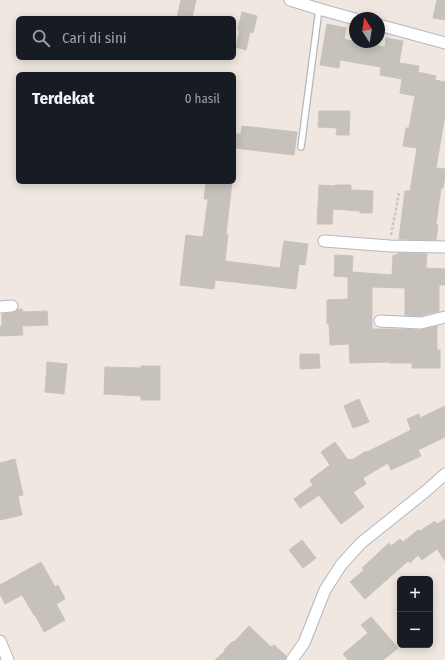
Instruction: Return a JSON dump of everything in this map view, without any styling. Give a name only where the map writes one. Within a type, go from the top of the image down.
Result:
[{"type":"street","points":[[290,0],[349,17]]},
{"type":"street","points":[[385,27],[445,43]]},
{"type":"street","points":[[324,241],[390,246],[445,247]]},
{"type":"street","points":[[0,307],[12,306]]},
{"type":"street","points":[[380,321],[421,323],[445,317]]},
{"type":"street","points":[[292,660],[304,642],[325,590],[341,565],[361,543],[445,474]]},
{"type":"street","points":[[0,641],[8,660]]},
{"type":"lane","points":[[300,148],[319,9]]},
{"type":"path","points":[[390,246],[399,193]]},
{"type":"building","points":[[181,0],[196,0],[192,16],[177,16]]},
{"type":"building","points":[[437,0],[445,0],[445,20],[433,18]]},
{"type":"building","points":[[242,12],[257,16],[253,33],[250,32],[246,50],[236,47]]},
{"type":"building","points":[[327,24],[346,28],[344,39],[349,40],[349,48],[385,48],[386,38],[403,41],[399,63],[419,66],[418,72],[436,76],[435,80],[445,82],[445,115],[436,168],[445,169],[445,178],[443,188],[441,188],[436,224],[438,225],[436,240],[399,239],[405,191],[410,191],[417,148],[403,146],[406,128],[409,128],[415,96],[400,93],[402,79],[380,75],[381,67],[340,60],[339,68],[320,65]]},
{"type":"building","points":[[319,111],[350,111],[349,135],[336,135],[337,128],[318,127]]},
{"type":"building","points":[[242,126],[297,132],[294,155],[236,148],[236,134],[241,134]]},
{"type":"building","points":[[206,184],[232,184],[226,234],[228,235],[225,261],[280,268],[284,241],[308,244],[305,265],[299,264],[296,289],[215,280],[214,289],[180,285],[186,235],[203,237],[208,199],[204,199]]},
{"type":"building","points":[[319,185],[351,185],[351,190],[373,191],[372,213],[360,213],[360,211],[333,209],[332,224],[317,224]]},
{"type":"building","points":[[398,253],[427,254],[426,268],[445,269],[445,285],[439,285],[439,311],[420,316],[405,315],[405,288],[372,287],[372,329],[421,330],[437,326],[437,350],[440,350],[440,368],[412,368],[412,363],[350,363],[349,344],[330,345],[329,324],[327,324],[327,300],[348,299],[348,277],[334,276],[335,255],[353,256],[352,272],[392,275],[393,255],[397,255]]},
{"type":"building","points":[[18,309],[22,309],[23,312],[47,311],[48,325],[22,326],[23,335],[0,336],[2,314],[13,313]]},
{"type":"building","points":[[300,354],[319,354],[320,368],[300,369]]},
{"type":"building","points":[[47,362],[67,364],[64,394],[45,392]]},
{"type":"building","points":[[141,366],[160,366],[160,400],[141,400],[141,396],[104,394],[105,367],[141,368]]},
{"type":"building","points":[[359,399],[369,422],[353,428],[344,406]]},
{"type":"building","points":[[445,406],[445,437],[418,450],[421,456],[391,470],[388,463],[363,478],[366,484],[353,492],[364,507],[341,524],[319,495],[300,508],[294,499],[313,485],[310,480],[330,465],[321,452],[335,442],[348,460],[352,460],[366,451],[367,452],[411,430],[407,419],[419,414],[420,418]]},
{"type":"building","points":[[15,459],[23,495],[18,496],[22,515],[0,520],[0,463]]},
{"type":"building","points":[[445,519],[445,561],[437,549],[422,560],[418,555],[410,563],[408,561],[365,599],[350,582],[364,570],[362,568],[389,543],[391,546],[400,539],[403,542],[418,530],[420,531],[435,521],[437,524]]},
{"type":"building","points":[[302,540],[316,558],[303,568],[289,550]]},
{"type":"building","points":[[41,562],[55,587],[58,585],[65,599],[56,604],[65,620],[44,632],[22,595],[5,604],[0,594],[0,585]]},
{"type":"building","points":[[371,617],[398,648],[383,660],[348,660],[343,654],[368,633],[361,625]]},
{"type":"building","points":[[249,626],[271,647],[274,645],[286,656],[285,660],[215,660]]}]
